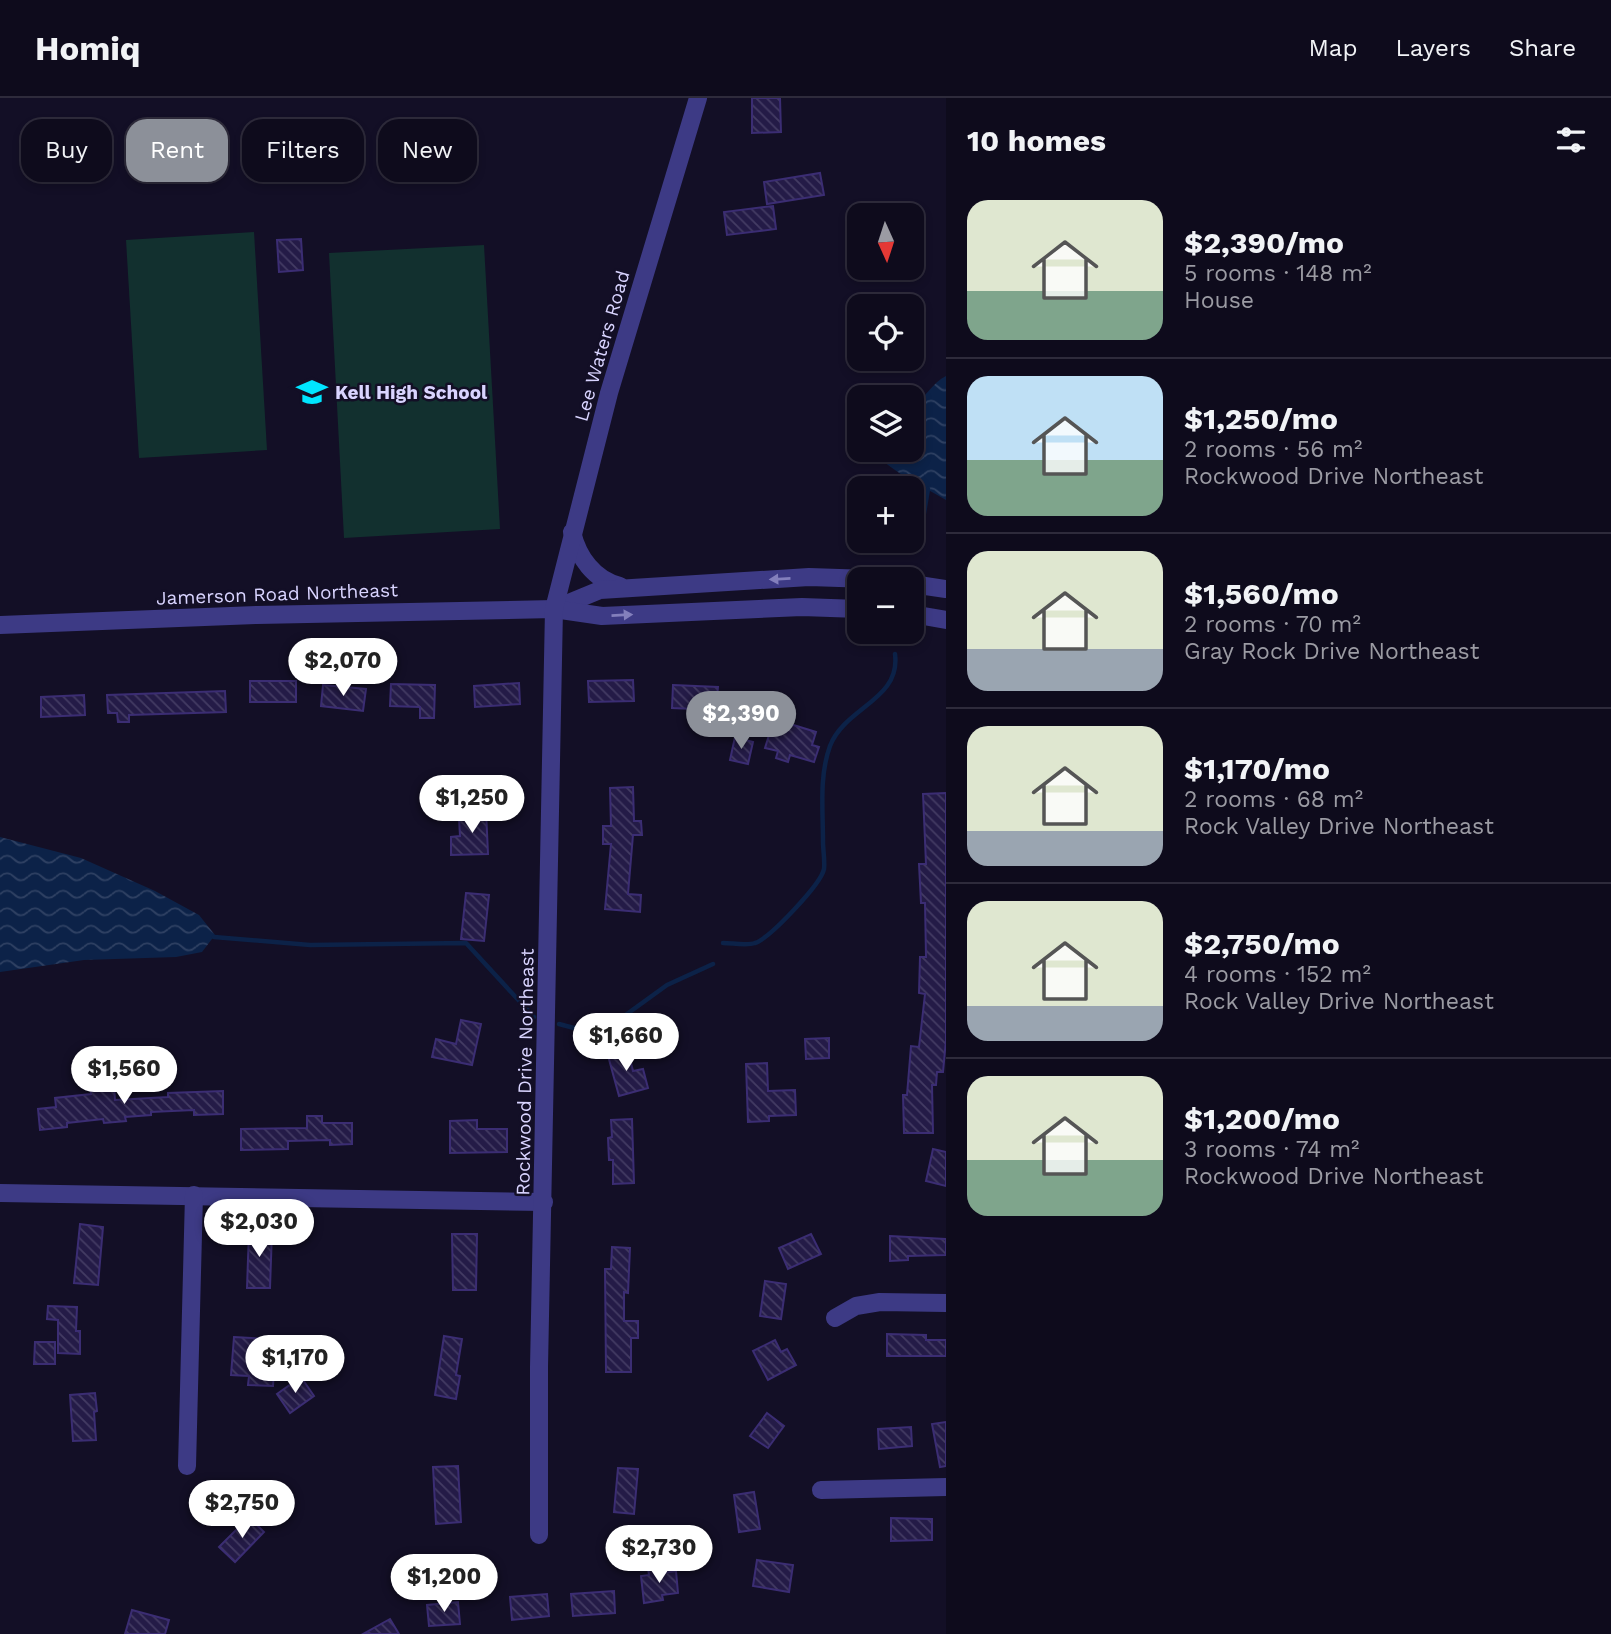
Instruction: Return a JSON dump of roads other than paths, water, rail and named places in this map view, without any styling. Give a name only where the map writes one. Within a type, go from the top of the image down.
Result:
[{"type":"street","name":"Lee Waters Road","points":[[554,609],[609,393],[698,98]]},
{"type":"street","points":[[572,532],[583,559],[596,575],[626,588]]},
{"type":"street","name":"Jamerson Road Northeast","points":[[554,609],[600,590],[809,577],[847,578]]},
{"type":"street","points":[[924,586],[946,589]]},
{"type":"street","name":"Jamerson Road Northeast","points":[[0,625],[257,615],[554,609],[602,616],[775,608],[847,609]]},
{"type":"street","name":"Rockwood Drive Northeast","points":[[539,1535],[539,1367],[554,609]]},
{"type":"street","points":[[924,616],[946,620]]},
{"type":"street","points":[[0,1193],[544,1202]]},
{"type":"street","points":[[187,1466],[194,1195]]},
{"type":"street","points":[[835,1318],[856,1306],[880,1302],[946,1303]]},
{"type":"street","points":[[821,1490],[946,1487]]},
{"type":"water","points":[[946,376],[946,500],[924,487],[924,476],[904,476],[885,462],[924,462],[924,397]]},
{"type":"water","points":[[0,837],[81,858],[155,891],[199,915],[215,935],[202,952],[176,957],[84,960],[0,972]]},
{"type":"waterway","points":[[924,513],[928,489]]},
{"type":"waterway","points":[[723,943],[748,944],[762,939],[794,910],[821,876],[824,869],[823,781],[830,746],[847,722],[881,693],[889,682],[895,670],[895,654]]},
{"type":"waterway","points":[[214,937],[310,945],[466,943],[534,1017]]},
{"type":"waterway","points":[[559,1024],[574,1028],[620,1019],[667,985],[713,964]]},
{"type":"place","name":"Kell High School","points":[[312,392]]}]
